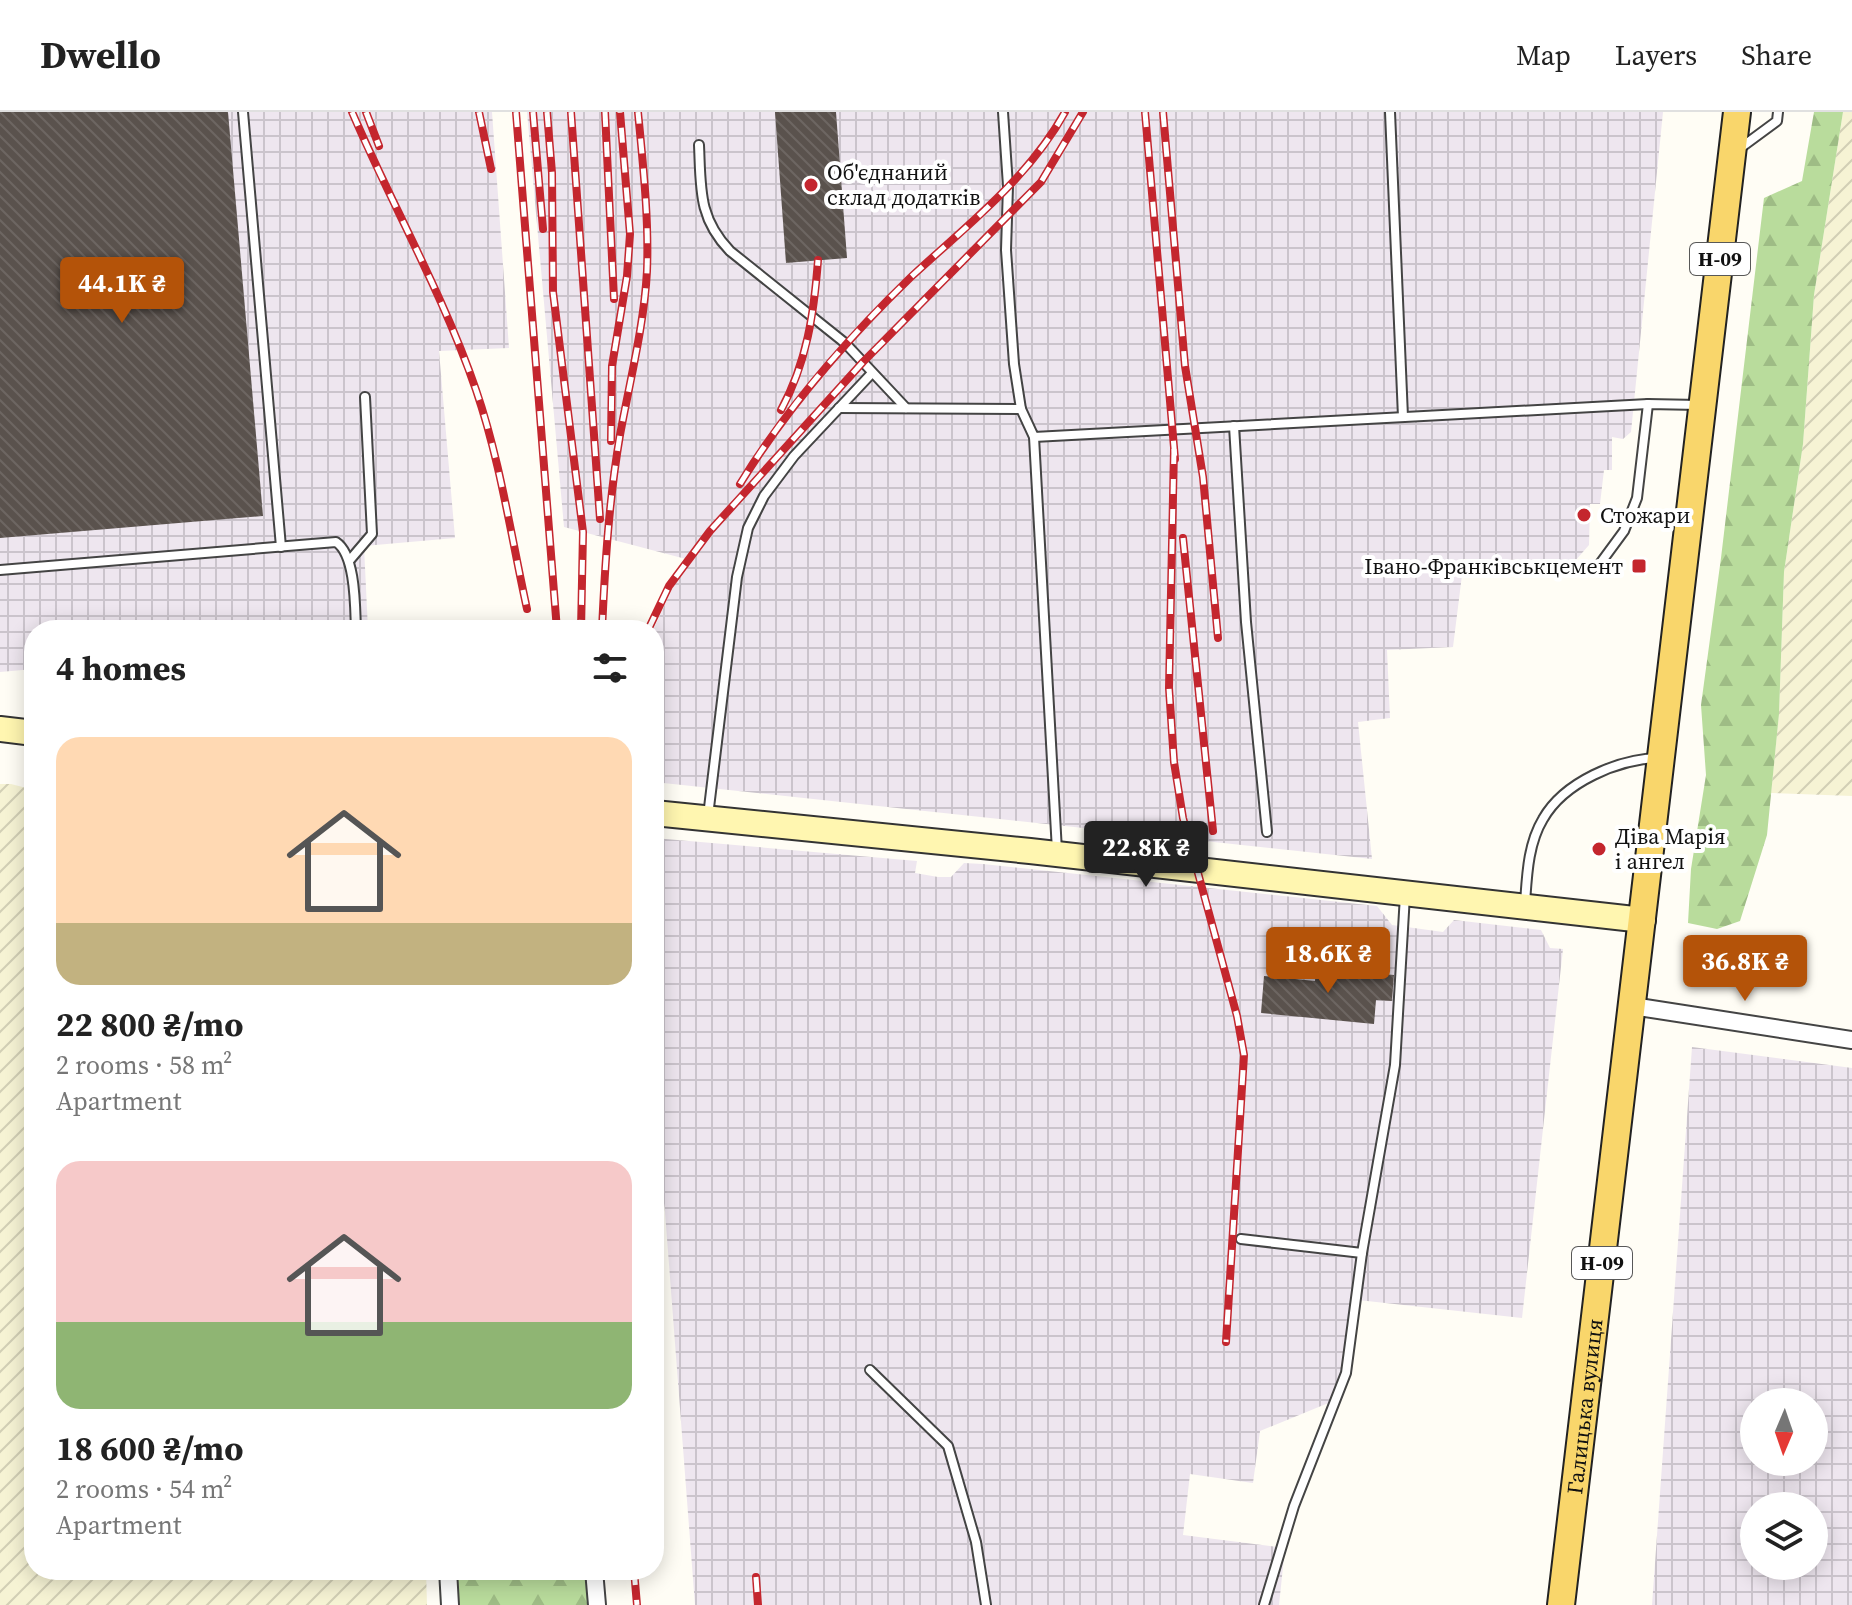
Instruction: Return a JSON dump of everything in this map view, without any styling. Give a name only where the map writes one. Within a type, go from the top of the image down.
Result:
[{"type":"main road","name":"Н-09","points":[[1643,920],[1737,112]]},
{"type":"main road","name":"Галицька вулиця","points":[[1561,1605],[1643,920]]},
{"type":"street","points":[[0,729],[24,732]]},
{"type":"street","points":[[664,814],[1643,920]]},
{"type":"street","points":[[1632,1006],[1852,1040]]},
{"type":"street","points":[[449,1580],[450,1605]]},
{"type":"street","points":[[595,1580],[597,1605]]},
{"type":"lane","points":[[243,112],[281,547]]},
{"type":"lane","points":[[1003,112],[1008,186],[1006,250],[1014,364],[1021,409],[1034,437],[1058,855]]},
{"type":"lane","points":[[1390,112],[1403,417]]},
{"type":"lane","points":[[1732,154],[1777,121],[1778,112]]},
{"type":"lane","points":[[699,145],[702,198],[706,218],[716,236],[730,251],[834,334],[906,408]]},
{"type":"lane","points":[[708,817],[737,577],[748,528],[764,496],[794,456],[872,373]]},
{"type":"lane","points":[[349,561],[372,534],[365,397]]},
{"type":"lane","points":[[1034,437],[1648,404],[1704,405]]},
{"type":"lane","points":[[1599,565],[1624,531],[1637,498],[1648,404]]},
{"type":"lane","points":[[839,408],[1021,409]]},
{"type":"lane","points":[[1234,426],[1246,622],[1267,832]]},
{"type":"lane","points":[[0,570],[336,542],[343,546],[349,561],[355,620]]},
{"type":"lane","points":[[1525,908],[1531,850],[1544,817],[1562,797],[1586,779],[1624,763],[1661,758]]},
{"type":"lane","points":[[1264,1605],[1294,1506],[1346,1373],[1362,1253],[1395,1065],[1405,894]]},
{"type":"lane","points":[[1241,1239],[1362,1253]]},
{"type":"lane","points":[[870,1370],[948,1446],[976,1542],[986,1605]]},
{"type":"shaded area","points":[[0,112],[492,112],[509,348],[439,351],[455,538],[364,546],[368,620],[24,620],[24,670],[0,672]]},
{"type":"shaded area","points":[[527,112],[1663,112],[1631,432],[1623,439],[1612,437],[1612,470],[1604,470],[1600,504],[1590,504],[1589,545],[1575,561],[1464,559],[1453,647],[1387,650],[1390,718],[1358,722],[1372,859],[664,783],[664,620],[658,620],[686,559],[564,527]]},
{"type":"shaded area","points":[[1843,112],[1852,112],[1852,796],[1771,793],[1779,714],[1784,572],[1803,444],[1814,295]]},
{"type":"shaded area","points":[[0,784],[11,784],[24,787],[24,1580],[426,1580],[427,1605],[0,1605]]},
{"type":"shaded area","points":[[664,839],[917,861],[915,873],[938,877],[951,877],[964,863],[983,864],[1377,906],[1392,925],[1443,932],[1454,920],[1541,930],[1550,948],[1563,949],[1522,1318],[1358,1300],[1343,1397],[1260,1431],[1253,1483],[1190,1474],[1183,1535],[1285,1548],[1279,1605],[695,1605],[665,1212]]},
{"type":"shaded area","points":[[1692,1047],[1852,1068],[1852,1605],[1652,1605]]},
{"type":"green space","points":[[1814,112],[1843,112],[1814,295],[1803,444],[1784,572],[1779,714],[1767,835],[1740,921],[1717,929],[1688,923],[1691,869],[1706,775],[1701,705],[1764,198],[1802,181]]},
{"type":"green space","points":[[449,1580],[590,1580],[591,1605],[450,1605]]},
{"type":"building","points":[[0,112],[228,112],[263,516],[0,538]]},
{"type":"building","name":"Об'єднаний склад додатків","points":[[775,112],[836,112],[847,258],[786,263]]},
{"type":"building","points":[[1316,967],[1394,975],[1392,1001],[1376,1000],[1374,1024],[1261,1013],[1264,976],[1315,981]]},
{"type":"railway","points":[[352,112],[433,284],[476,390],[498,471],[527,609]]},
{"type":"railway","points":[[366,112],[379,146]]},
{"type":"railway","points":[[479,112],[491,169]]},
{"type":"railway","points":[[516,112],[556,620]]},
{"type":"railway","points":[[533,112],[543,229]]},
{"type":"railway","points":[[547,112],[552,173],[553,292],[583,532],[581,620]]},
{"type":"railway","points":[[571,112],[600,519]]},
{"type":"railway","points":[[605,112],[614,299]]},
{"type":"railway","points":[[611,441],[612,366],[627,276],[630,234],[620,112]]},
{"type":"railway","points":[[603,620],[613,484],[640,333],[647,271],[638,112]]},
{"type":"railway","points":[[740,484],[798,401],[841,350],[911,277],[1015,180],[1065,112]]},
{"type":"railway","points":[[653,620],[669,586],[710,531],[863,362],[1041,182],[1083,112]]},
{"type":"railway","points":[[1145,112],[1175,459]]},
{"type":"railway","points":[[1163,112],[1185,366],[1203,477],[1218,638]]},
{"type":"railway","points":[[781,410],[797,374],[808,337],[818,260]]},
{"type":"railway","points":[[1174,449],[1169,688],[1174,762],[1183,818],[1237,1016],[1244,1055],[1226,1342]]},
{"type":"railway","points":[[1183,538],[1213,831]]},
{"type":"railway","points":[[756,1577],[758,1605]]},
{"type":"railway","points":[[635,1580],[637,1605]]},
{"type":"place","name":"Об'єднаний склад додатків","points":[[811,185]]},
{"type":"place","name":"Стожари","points":[[1584,515]]},
{"type":"place","name":"Івано-Франківськцемент","points":[[1639,566]]},
{"type":"place","name":"Діва Марія і ангел","points":[[1599,849]]}]
